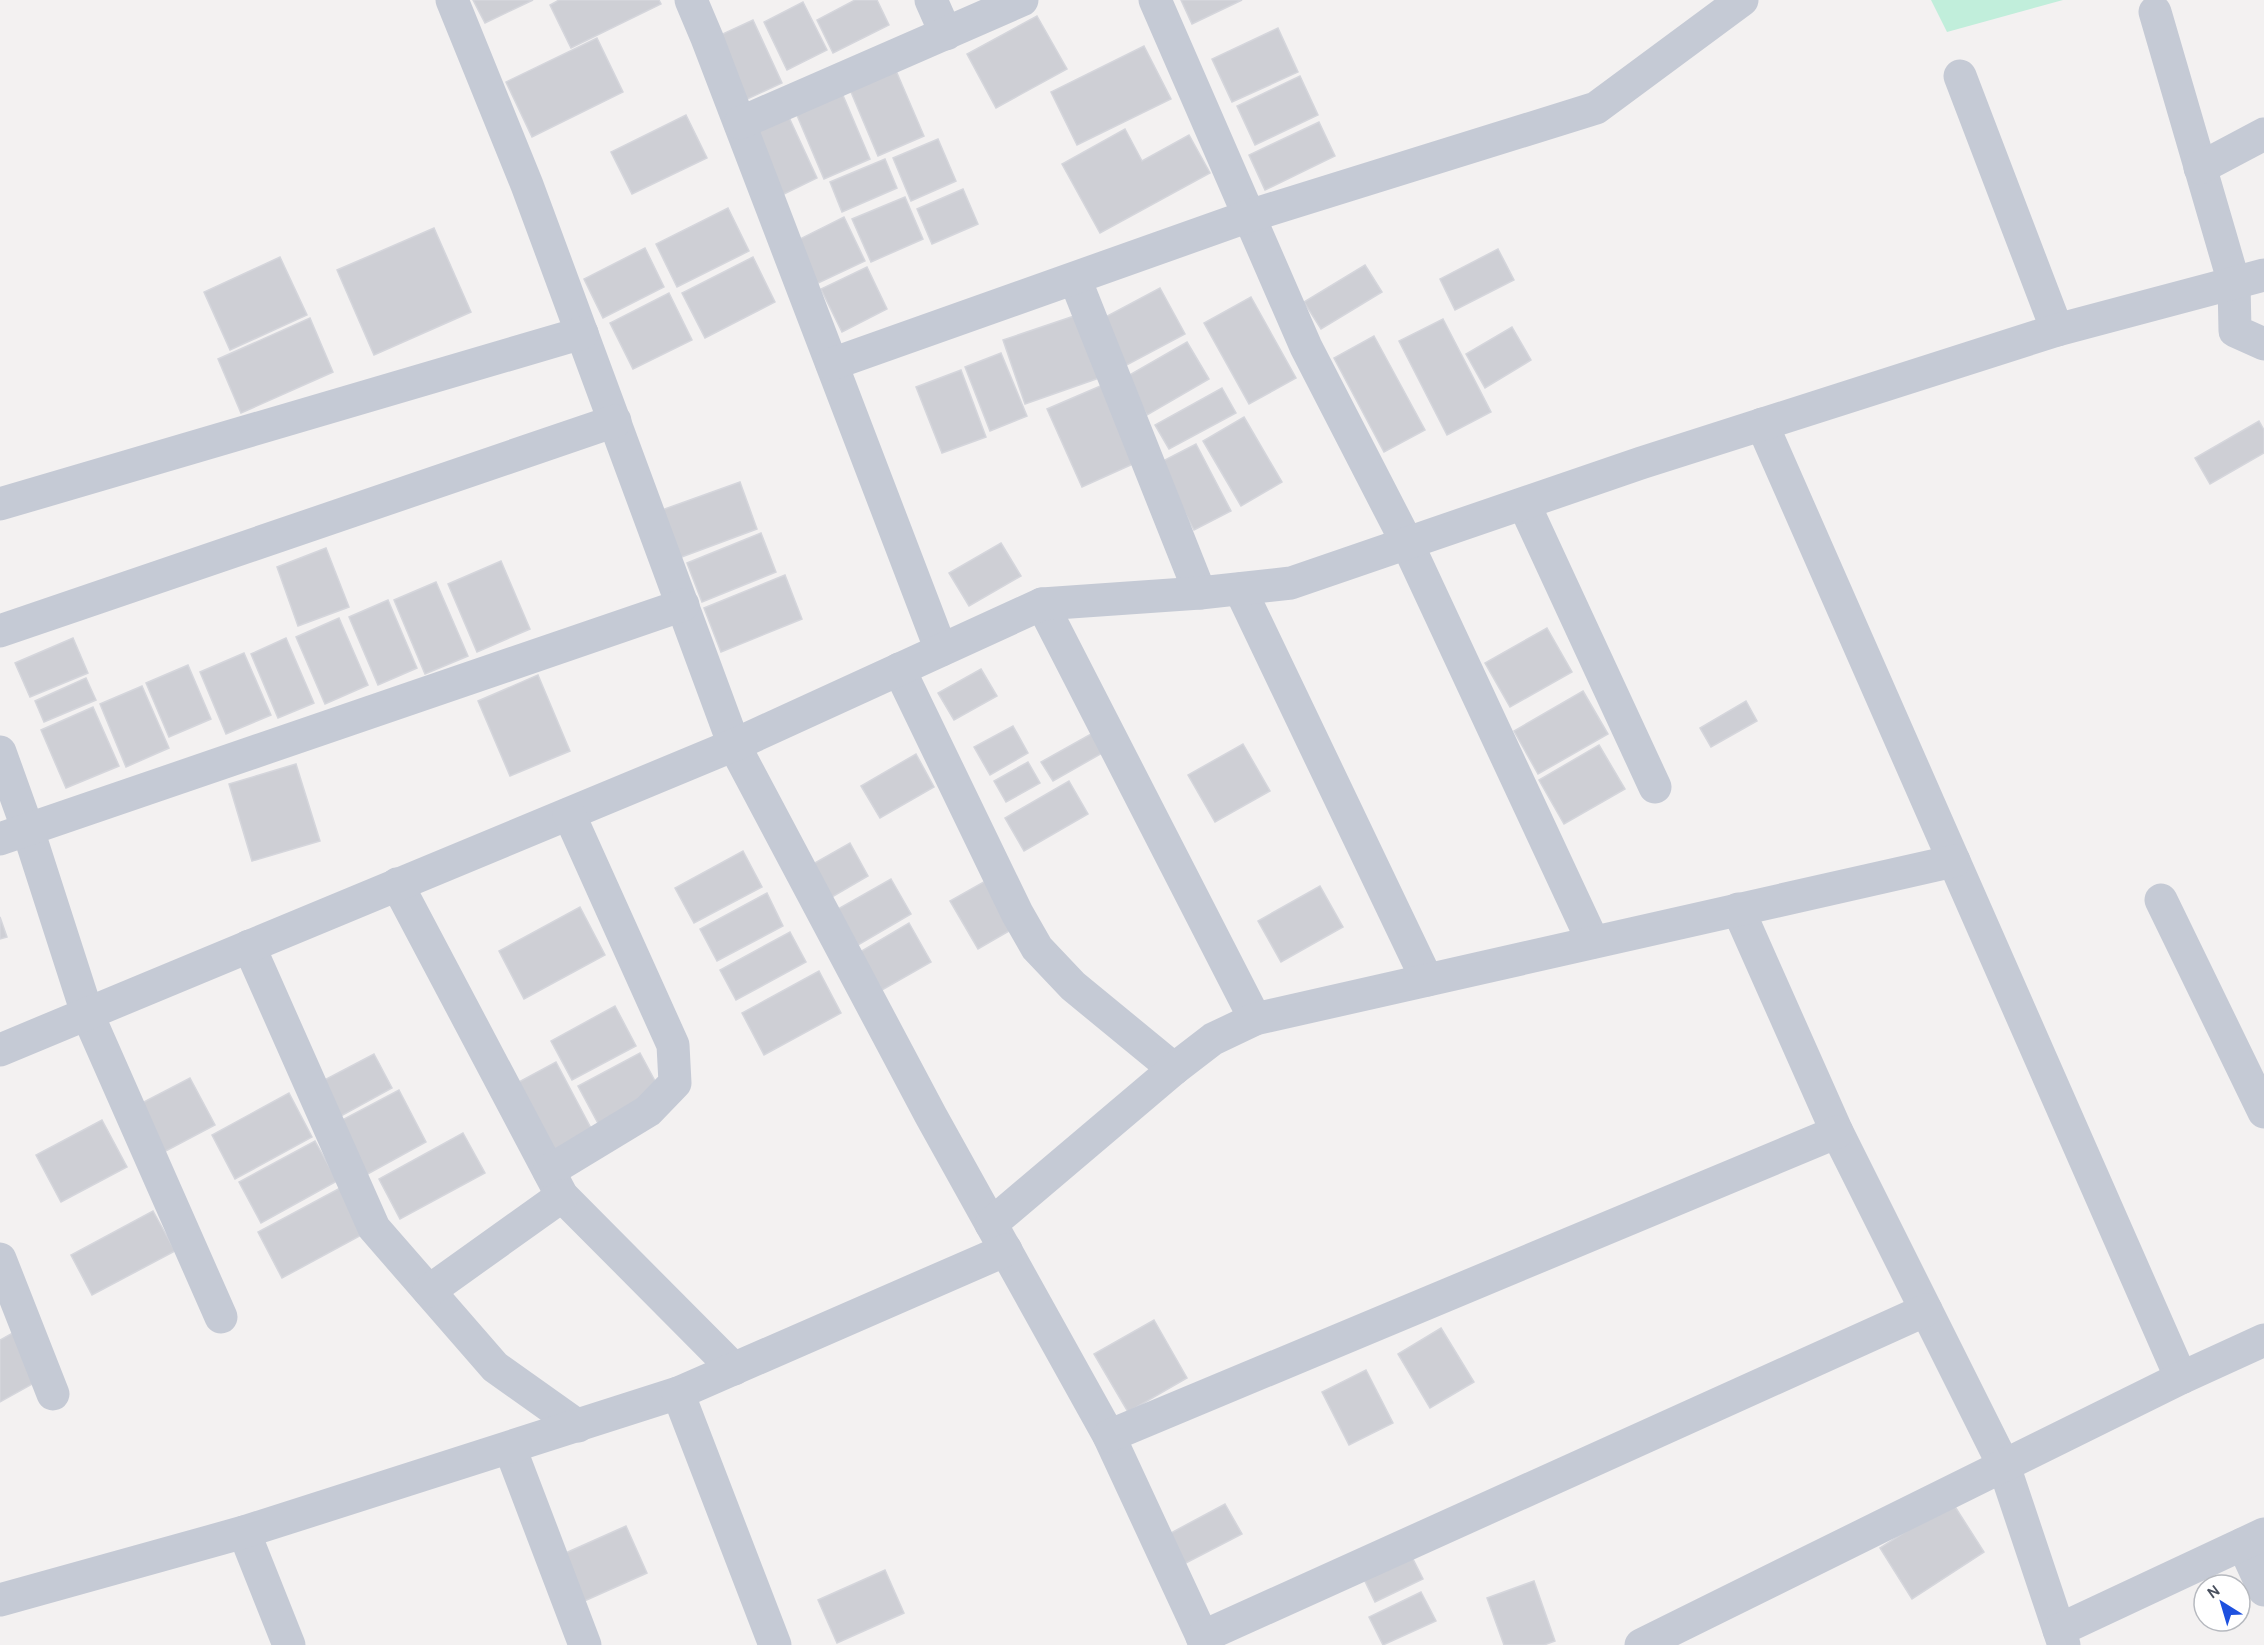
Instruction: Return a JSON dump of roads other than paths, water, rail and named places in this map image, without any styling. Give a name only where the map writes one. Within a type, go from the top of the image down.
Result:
[{"type":"street","points":[[452,0],[527,185],[734,745],[998,1237],[1109,1436],[1204,1641],[1926,1310]]},
{"type":"street","points":[[691,0],[941,650]]},
{"type":"street","points":[[931,0],[946,34]]},
{"type":"street","points":[[740,123],[1022,0]]},
{"type":"street","points":[[1155,0],[1306,347],[1407,543],[1593,942]]},
{"type":"street","points":[[832,364],[1249,216],[1596,108],[1742,0]]},
{"type":"street","points":[[2156,12],[2200,168],[2249,279],[2235,331],[2264,344]]},
{"type":"street","points":[[1960,76],[2057,330]]},
{"type":"street","points":[[2200,168],[2264,134]]},
{"type":"street","points":[[1075,279],[1200,593]]},
{"type":"street","points":[[0,1050],[734,745],[1042,604],[1200,593],[1291,583],[1762,424],[2057,330],[2249,279]]},
{"type":"street","points":[[0,504],[582,333]]},
{"type":"street","points":[[0,631],[615,421]]},
{"type":"street","points":[[1762,424],[2181,1378]]},
{"type":"street","points":[[1524,504],[1655,787]]},
{"type":"street","points":[[1240,589],[1427,980]]},
{"type":"street","points":[[1042,604],[1255,1019]]},
{"type":"street","points":[[14,835],[683,605]]},
{"type":"street","points":[[898,669],[1017,913],[1037,948],[1073,986],[1174,1069]]},
{"type":"street","points":[[0,752],[14,835],[87,1013],[220,1317]]},
{"type":"street","points":[[429,1291],[556,1183],[648,1111],[675,1083],[673,1045],[569,814]]},
{"type":"street","points":[[0,1600],[244,1532],[678,1394],[734,1369],[998,1237],[1174,1069],[1213,1039],[1255,1019],[1954,861]]},
{"type":"street","points":[[397,884],[556,1183],[734,1369]]},
{"type":"street","points":[[2162,900],[2264,1112]]},
{"type":"street","points":[[1738,909],[1837,1132],[2004,1466],[2062,1638],[2254,1539],[2264,1590]]},
{"type":"street","points":[[249,946],[374,1228],[495,1367],[578,1426]]},
{"type":"street","points":[[1109,1436],[1837,1132]]},
{"type":"street","points":[[0,1259],[53,1394]]},
{"type":"street","points":[[1641,1645],[2181,1378],[2264,1340]]},
{"type":"street","points":[[678,1394],[775,1645]]},
{"type":"street","points":[[510,1448],[585,1645]]},
{"type":"street","points":[[244,1532],[289,1645]]}]
